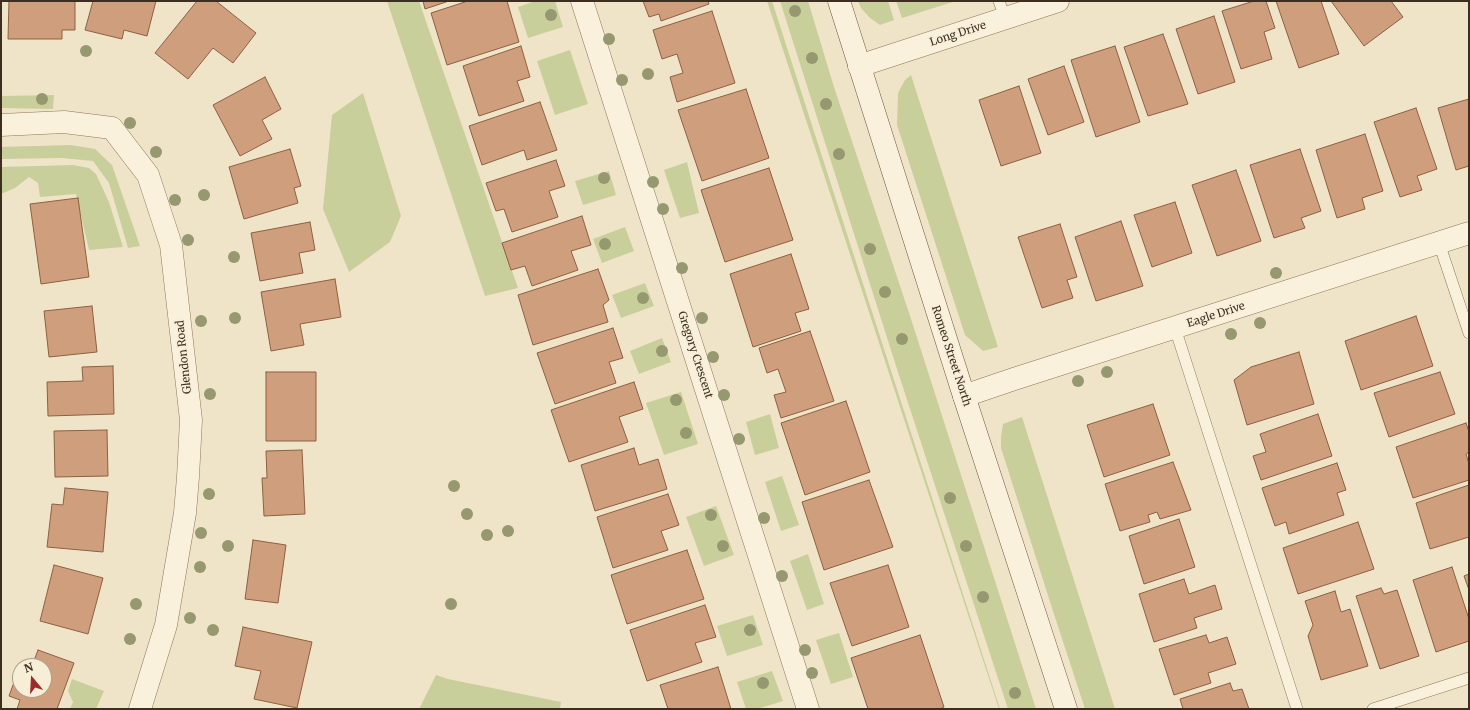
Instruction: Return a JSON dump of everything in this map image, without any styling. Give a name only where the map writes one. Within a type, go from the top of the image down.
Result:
[{"type":"street","name":"Gregory Crescent","points":[[582,1],[808,709]]},
{"type":"street","name":"Romeo Street North","points":[[839,1],[964,396],[1066,709]]},
{"type":"street","name":"Long Drive","points":[[859,66],[1002,10],[1058,1]]},
{"type":"street","name":"Glendon Road","points":[[1,125],[64,122],[112,128],[148,175],[172,244],[191,420],[186,513],[166,625],[140,709]]},
{"type":"street","name":"Eagle Drive","points":[[964,396],[1469,233]]},
{"type":"lane","points":[[1439,243],[1469,333]]},
{"type":"lane","points":[[1175,328],[1297,709]]},
{"type":"lane","points":[[1373,709],[1469,678]]},
{"type":"green space","points":[[387,1],[419,1],[518,288],[485,296]]},
{"type":"green space","points":[[535,1],[555,1],[563,27],[528,38],[518,7]]},
{"type":"green space","points":[[767,1],[772,1],[1000,709],[999,709]]},
{"type":"green space","points":[[780,1],[808,1],[834,87],[913,325],[1036,709],[1008,709],[896,366]]},
{"type":"green space","points":[[858,1],[888,1],[894,20],[880,25],[870,18],[861,8]]},
{"type":"green space","points":[[896,1],[956,1],[902,18]]},
{"type":"green space","points":[[570,50],[588,104],[555,115],[537,61]]},
{"type":"green space","points":[[911,75],[998,347],[983,351],[965,335],[897,125],[898,93],[905,80]]},
{"type":"green space","points":[[363,93],[401,216],[390,242],[349,272],[323,209],[332,115]]},
{"type":"green space","points":[[54,95],[53,109],[1,108],[1,96]]},
{"type":"green space","points":[[71,145],[95,149],[112,165],[140,246],[128,248],[109,183],[93,161],[62,158],[1,159],[1,147]]},
{"type":"green space","points":[[687,162],[699,213],[680,218],[664,170]]},
{"type":"green space","points":[[73,165],[89,168],[96,174],[109,202],[123,247],[89,250],[76,194],[40,197],[38,183],[29,177],[15,188],[1,194],[1,167]]},
{"type":"green space","points":[[609,171],[616,195],[583,205],[575,181]]},
{"type":"green space","points":[[625,227],[634,251],[602,263],[593,239]]},
{"type":"green space","points":[[645,283],[654,306],[621,318],[612,295]]},
{"type":"green space","points":[[662,338],[671,362],[639,374],[630,351]]},
{"type":"green space","points":[[681,392],[698,444],[664,455],[646,403]]},
{"type":"green space","points":[[770,414],[779,448],[755,455],[746,422]]},
{"type":"green space","points":[[1022,417],[1115,709],[1085,709],[1001,448],[1003,424]]},
{"type":"green space","points":[[782,476],[799,525],[781,531],[765,482]]},
{"type":"green space","points":[[716,506],[734,555],[704,566],[686,517]]},
{"type":"green space","points":[[808,554],[824,604],[807,610],[790,561]]},
{"type":"green space","points":[[753,615],[763,645],[727,656],[717,626]]},
{"type":"green space","points":[[839,633],[853,677],[831,684],[816,640]]},
{"type":"green space","points":[[772,671],[783,701],[757,709],[746,709],[737,682]]},
{"type":"green space","points":[[436,675],[448,679],[561,702],[560,709],[419,709]]},
{"type":"green space","points":[[72,679],[104,691],[96,709],[70,709],[73,702],[68,691]]},
{"type":"building","points":[[9,1],[75,1],[75,30],[62,30],[62,39],[8,39]]},
{"type":"building","points":[[93,1],[156,1],[147,36],[124,30],[122,39],[85,30]]},
{"type":"building","points":[[197,1],[216,1],[256,33],[233,63],[213,48],[188,79],[155,53]]},
{"type":"building","points":[[423,1],[449,1],[425,9]]},
{"type":"building","points":[[468,1],[507,1],[519,42],[447,65],[431,13]]},
{"type":"building","points":[[643,1],[708,1],[709,4],[661,21],[659,14],[649,17]]},
{"type":"building","points":[[1254,1],[1266,1],[1275,28],[1264,32],[1272,59],[1241,69],[1222,11]]},
{"type":"building","points":[[1276,1],[1321,1],[1339,54],[1299,68]]},
{"type":"building","points":[[1331,1],[1391,1],[1403,17],[1364,46]]},
{"type":"building","points":[[712,11],[735,83],[677,102],[670,77],[683,73],[677,54],[662,59],[653,30]]},
{"type":"building","points":[[1214,16],[1235,82],[1198,94],[1176,29]]},
{"type":"building","points":[[1163,34],[1188,104],[1148,116],[1124,47]]},
{"type":"building","points":[[521,46],[530,77],[517,81],[524,101],[479,116],[463,66]]},
{"type":"building","points":[[1115,46],[1140,122],[1096,137],[1071,60]]},
{"type":"building","points":[[1064,66],[1084,122],[1048,135],[1028,79]]},
{"type":"building","points":[[265,77],[281,109],[262,120],[272,139],[240,156],[213,105]]},
{"type":"building","points":[[1019,86],[1041,153],[1001,166],[979,100]]},
{"type":"building","points":[[746,89],[769,158],[702,181],[678,110]]},
{"type":"building","points":[[1469,99],[1469,166],[1456,170],[1438,108]]},
{"type":"building","points":[[540,102],[557,150],[527,160],[524,150],[482,165],[469,126]]},
{"type":"building","points":[[1416,108],[1437,169],[1417,176],[1422,190],[1400,197],[1374,122]]},
{"type":"building","points":[[1365,134],[1383,191],[1362,198],[1365,209],[1337,218],[1316,150]]},
{"type":"building","points":[[290,149],[301,186],[294,188],[298,203],[244,219],[229,167]]},
{"type":"building","points":[[1300,149],[1321,211],[1301,218],[1305,228],[1274,238],[1250,165]]},
{"type":"building","points":[[556,160],[565,186],[549,191],[558,217],[512,232],[504,209],[496,211],[486,183]]},
{"type":"building","points":[[769,168],[793,240],[725,262],[701,190]]},
{"type":"building","points":[[1236,170],[1261,241],[1217,256],[1192,185]]},
{"type":"building","points":[[78,198],[89,277],[41,284],[30,204]]},
{"type":"building","points":[[1175,202],[1192,253],[1152,267],[1134,215]]},
{"type":"building","points":[[582,216],[591,245],[571,251],[578,270],[532,286],[525,266],[511,270],[502,243]]},
{"type":"building","points":[[1121,221],[1143,286],[1096,301],[1075,237]]},
{"type":"building","points":[[310,222],[315,250],[299,253],[303,273],[260,281],[251,233]]},
{"type":"building","points":[[1060,224],[1077,277],[1067,280],[1073,298],[1042,308],[1018,237]]},
{"type":"building","points":[[791,254],[809,309],[795,313],[801,331],[753,347],[730,274]]},
{"type":"building","points":[[598,269],[609,300],[603,305],[608,322],[533,345],[518,295]]},
{"type":"building","points":[[335,279],[341,317],[300,324],[304,345],[271,351],[261,292]]},
{"type":"building","points":[[92,306],[97,352],[49,357],[44,311]]},
{"type":"building","points":[[1416,316],[1433,366],[1361,390],[1345,341]]},
{"type":"building","points":[[613,328],[623,358],[609,362],[616,383],[555,404],[537,353]]},
{"type":"building","points":[[810,331],[834,401],[781,418],[774,395],[786,392],[778,369],[767,373],[759,348]]},
{"type":"building","points":[[1299,352],[1314,404],[1247,425],[1234,380],[1251,367]]},
{"type":"building","points":[[113,366],[114,414],[48,416],[47,382],[83,381],[82,367]]},
{"type":"building","points":[[266,372],[316,372],[316,441],[266,441]]},
{"type":"building","points":[[1440,372],[1455,414],[1389,437],[1374,393]]},
{"type":"building","points":[[634,382],[643,409],[619,417],[628,442],[569,462],[551,410]]},
{"type":"building","points":[[846,401],[870,472],[805,495],[781,423]]},
{"type":"building","points":[[1153,404],[1170,455],[1104,477],[1087,425]]},
{"type":"building","points":[[1318,414],[1332,456],[1261,480],[1253,456],[1266,452],[1260,434]]},
{"type":"building","points":[[1466,423],[1469,432],[1469,452],[1466,454],[1469,464],[1469,480],[1413,498],[1396,447]]},
{"type":"building","points":[[107,430],[108,476],[55,477],[54,431]]},
{"type":"building","points":[[634,448],[639,465],[658,459],[667,489],[595,511],[581,465]]},
{"type":"building","points":[[302,450],[305,514],[264,516],[262,478],[267,478],[266,451]]},
{"type":"building","points":[[1173,462],[1191,510],[1160,519],[1157,512],[1148,515],[1150,522],[1120,531],[1105,484]]},
{"type":"building","points":[[1337,463],[1346,490],[1337,493],[1344,515],[1289,534],[1286,522],[1275,526],[1262,488]]},
{"type":"building","points":[[869,480],[893,547],[824,570],[802,502]]},
{"type":"building","points":[[1469,485],[1469,537],[1430,549],[1416,503]]},
{"type":"building","points":[[65,488],[108,492],[103,552],[47,547],[52,504],[63,505]]},
{"type":"building","points":[[668,494],[679,525],[661,531],[668,550],[613,568],[597,517]]},
{"type":"building","points":[[1179,519],[1195,567],[1144,584],[1129,536]]},
{"type":"building","points":[[1358,522],[1374,569],[1298,594],[1283,548]]},
{"type":"building","points":[[253,540],[286,545],[278,603],[245,599]]},
{"type":"building","points":[[687,550],[704,599],[627,624],[611,575]]},
{"type":"building","points":[[54,565],[103,578],[88,634],[40,621]]},
{"type":"building","points":[[888,565],[909,627],[852,646],[830,583]]},
{"type":"building","points":[[1452,567],[1469,619],[1469,641],[1436,652],[1413,580]]},
{"type":"building","points":[[1469,574],[1469,590],[1464,576]]},
{"type":"building","points":[[1184,579],[1189,594],[1215,585],[1222,609],[1194,618],[1197,628],[1154,642],[1139,594]]},
{"type":"building","points":[[1381,588],[1384,594],[1397,590],[1419,656],[1380,669],[1356,596]]},
{"type":"building","points":[[1335,591],[1341,612],[1350,609],[1368,666],[1321,680],[1308,636],[1313,625],[1305,601]]},
{"type":"building","points":[[705,605],[716,637],[695,643],[702,662],[647,681],[630,630]]},
{"type":"building","points":[[243,627],[312,642],[297,708],[254,699],[261,671],[235,666]]},
{"type":"building","points":[[920,635],[944,707],[940,709],[868,709],[851,658]]},
{"type":"building","points":[[1206,635],[1209,643],[1227,637],[1236,664],[1208,673],[1211,683],[1174,695],[1159,649]]},
{"type":"building","points":[[38,650],[74,663],[57,709],[17,709],[20,700],[14,698],[52,698],[52,658],[35,658]]},
{"type":"building","points":[[718,667],[731,709],[668,709],[660,685]]},
{"type":"building","points":[[1230,683],[1233,691],[1242,689],[1249,709],[1183,709],[1180,699]]},
{"type":"building","points":[[12,688],[12,697],[9,696]]}]
